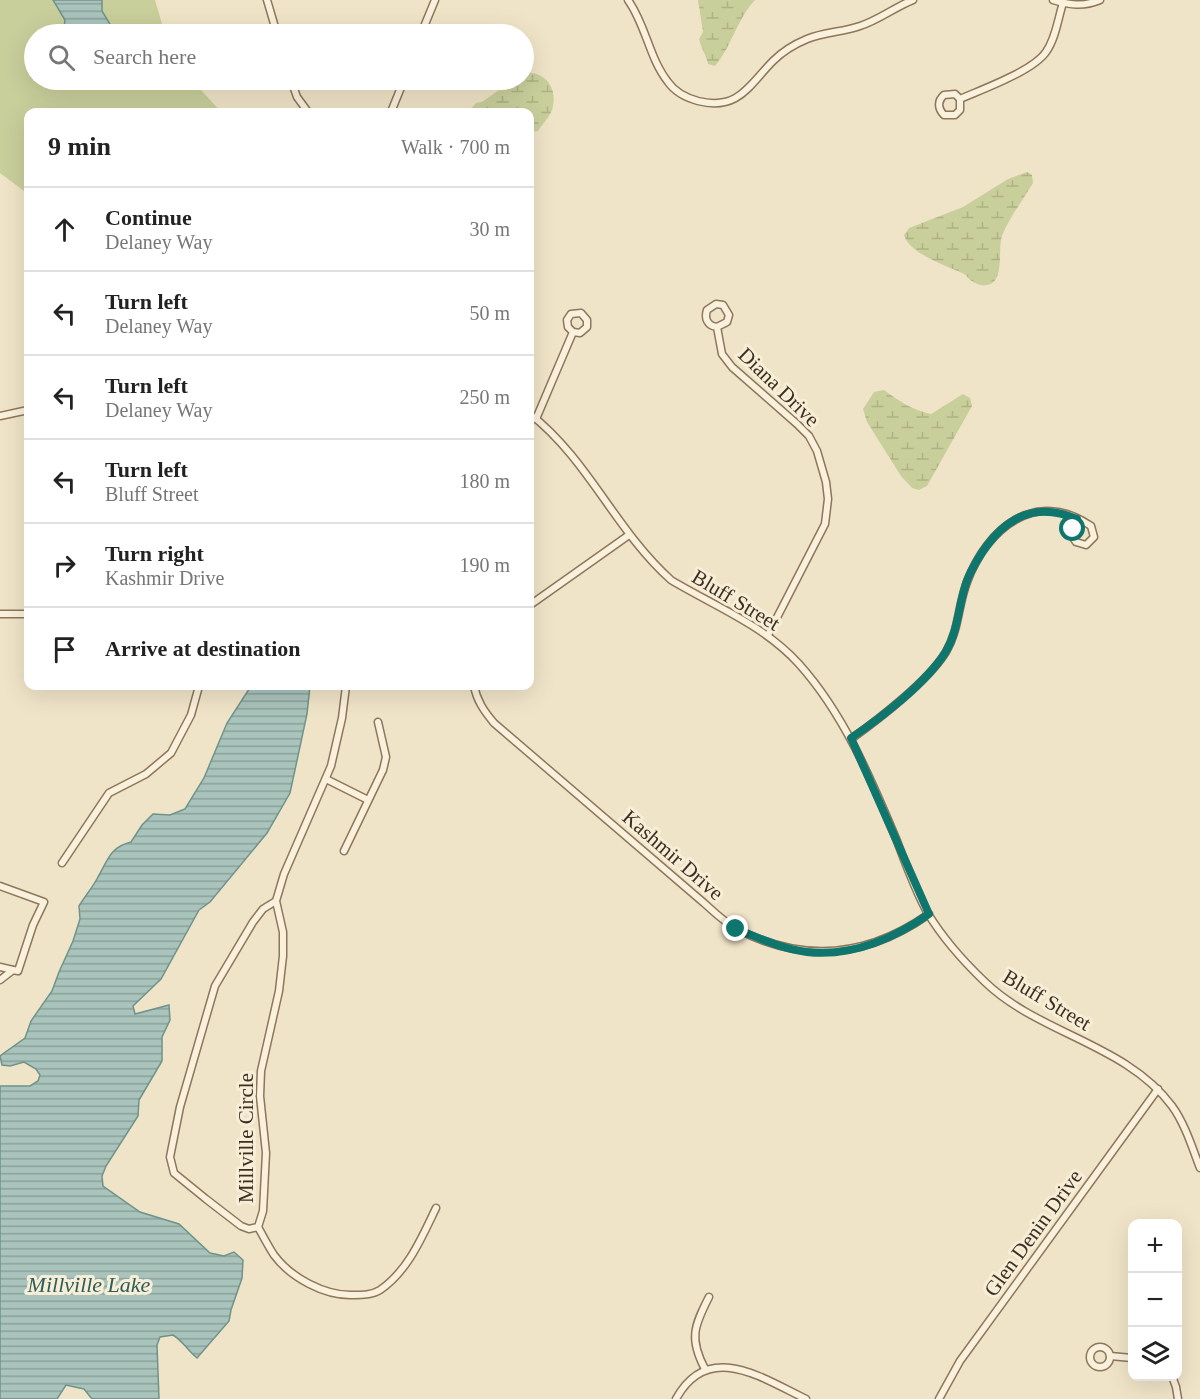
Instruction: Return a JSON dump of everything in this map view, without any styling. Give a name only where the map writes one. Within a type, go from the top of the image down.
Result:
[{"type":"street","points":[[267,0],[274,24]]},
{"type":"street","points":[[425,24],[435,0]]},
{"type":"street","points":[[628,0],[638,15],[660,69],[668,82],[686,97],[707,103],[720,103],[749,90],[773,61],[808,39],[859,26],[913,0]]},
{"type":"street","points":[[1053,0],[1085,4],[1100,0]]},
{"type":"street","points":[[960,99],[1030,67],[1042,57],[1052,41],[1063,3]]},
{"type":"street","points":[[295,90],[305,108]]},
{"type":"street","points":[[393,108],[400,90]]},
{"type":"street","name":"Diana Drive","points":[[717,327],[722,354],[732,367],[809,436],[817,450],[826,482],[828,499],[825,524],[768,635]]},
{"type":"street","points":[[536,418],[573,332]]},
{"type":"street","points":[[0,417],[24,411]]},
{"type":"street","name":"Bluff Street","points":[[536,418],[581,467],[629,535],[657,568],[670,580],[768,635],[798,663],[814,682],[851,738],[929,914],[962,959],[987,984],[1027,1013],[1121,1061],[1158,1089],[1180,1119],[1200,1168]]},
{"type":"street","points":[[851,738],[924,678],[945,653],[956,628],[964,589],[970,574],[987,545],[1004,526],[1018,517],[1035,512],[1053,512],[1077,519],[1094,529],[1094,537],[1086,545],[1076,542],[1072,536],[1077,519]]},
{"type":"street","points":[[534,602],[629,535]]},
{"type":"street","points":[[0,614],[24,615]]},
{"type":"street","points":[[62,863],[109,793],[146,774],[171,753],[191,714],[198,690]]},
{"type":"street","name":"Millville Circle","points":[[276,901],[263,909],[253,922],[215,986],[180,1107],[170,1157],[174,1173],[241,1226],[249,1229],[258,1227],[263,1211],[266,1153],[260,1096],[261,1071],[279,991],[283,956],[283,932],[276,901],[284,874],[326,779],[335,750],[345,690]]},
{"type":"street","name":"Kashmir Drive","points":[[475,690],[483,710],[494,723],[736,929],[775,944],[807,952],[831,952],[879,942],[929,914]]},
{"type":"street","points":[[344,851],[376,786],[386,756],[378,722]]},
{"type":"street","points":[[326,779],[368,800]]},
{"type":"street","points":[[0,886],[44,902],[33,925],[18,971],[0,967]]},
{"type":"street","points":[[0,980],[13,970]]},
{"type":"street","name":"Glen Denin Drive","points":[[939,1399],[960,1361],[1158,1089]]},
{"type":"street","points":[[258,1227],[275,1256],[305,1281],[323,1291],[342,1296],[366,1295],[377,1292],[385,1286],[404,1266],[436,1208]]},
{"type":"street","points":[[705,1369],[695,1346],[694,1335],[698,1319],[709,1297]]},
{"type":"street","points":[[1110,1356],[1128,1358]]},
{"type":"street","points":[[676,1399],[690,1379],[705,1369],[719,1367],[744,1371],[806,1399]]},
{"type":"street","points":[[1174,1381],[1178,1399]]},
{"type":"green space","points":[[0,0],[155,0],[162,24],[24,24],[24,90],[201,90],[217,108],[24,108],[24,191],[0,173]]},
{"type":"green space","points":[[698,0],[755,0],[715,66],[708,64],[699,39],[703,32]]},
{"type":"green space","points":[[534,73],[543,77],[551,86],[554,99],[549,116],[538,131],[534,132],[534,108],[472,108],[476,103],[482,102],[499,90],[534,90]]},
{"type":"green space","points":[[1027,172],[1032,175],[1033,183],[1002,236],[998,275],[989,285],[974,282],[966,275],[921,254],[907,242],[904,235],[909,228],[963,207],[1008,179]]},
{"type":"green space","points":[[884,390],[906,405],[931,414],[963,394],[970,398],[972,406],[927,486],[919,490],[912,488],[901,476],[867,422],[863,409],[874,392]]},
{"type":"water","points":[[53,0],[102,0],[102,11],[110,24],[64,24],[65,20]]},
{"type":"water","name":"Millville Lake","points":[[248,690],[310,690],[307,714],[290,793],[267,833],[210,902],[199,910],[161,979],[133,1006],[135,1014],[169,1005],[170,1020],[162,1037],[162,1061],[139,1100],[138,1116],[102,1176],[103,1186],[140,1212],[179,1224],[210,1253],[224,1256],[234,1252],[243,1260],[242,1278],[229,1321],[197,1358],[173,1335],[160,1337],[157,1345],[159,1399],[92,1399],[84,1389],[66,1385],[57,1399],[0,1399],[0,1086],[30,1086],[38,1081],[40,1075],[36,1069],[24,1062],[10,1066],[2,1065],[0,1056],[25,1038],[31,1021],[52,991],[80,919],[79,906],[110,855],[118,847],[131,842],[142,825],[153,814],[170,815],[185,809],[204,778],[227,723]]},
{"type":"route","points":[[736,929],[775,944],[807,952],[823,952],[848,950],[879,942],[894,936],[929,914],[919,896],[851,738],[865,729],[924,678],[945,653],[956,628],[964,589],[970,574],[987,545],[1004,526],[1026,514],[1053,512],[1077,519],[1073,529]]}]
